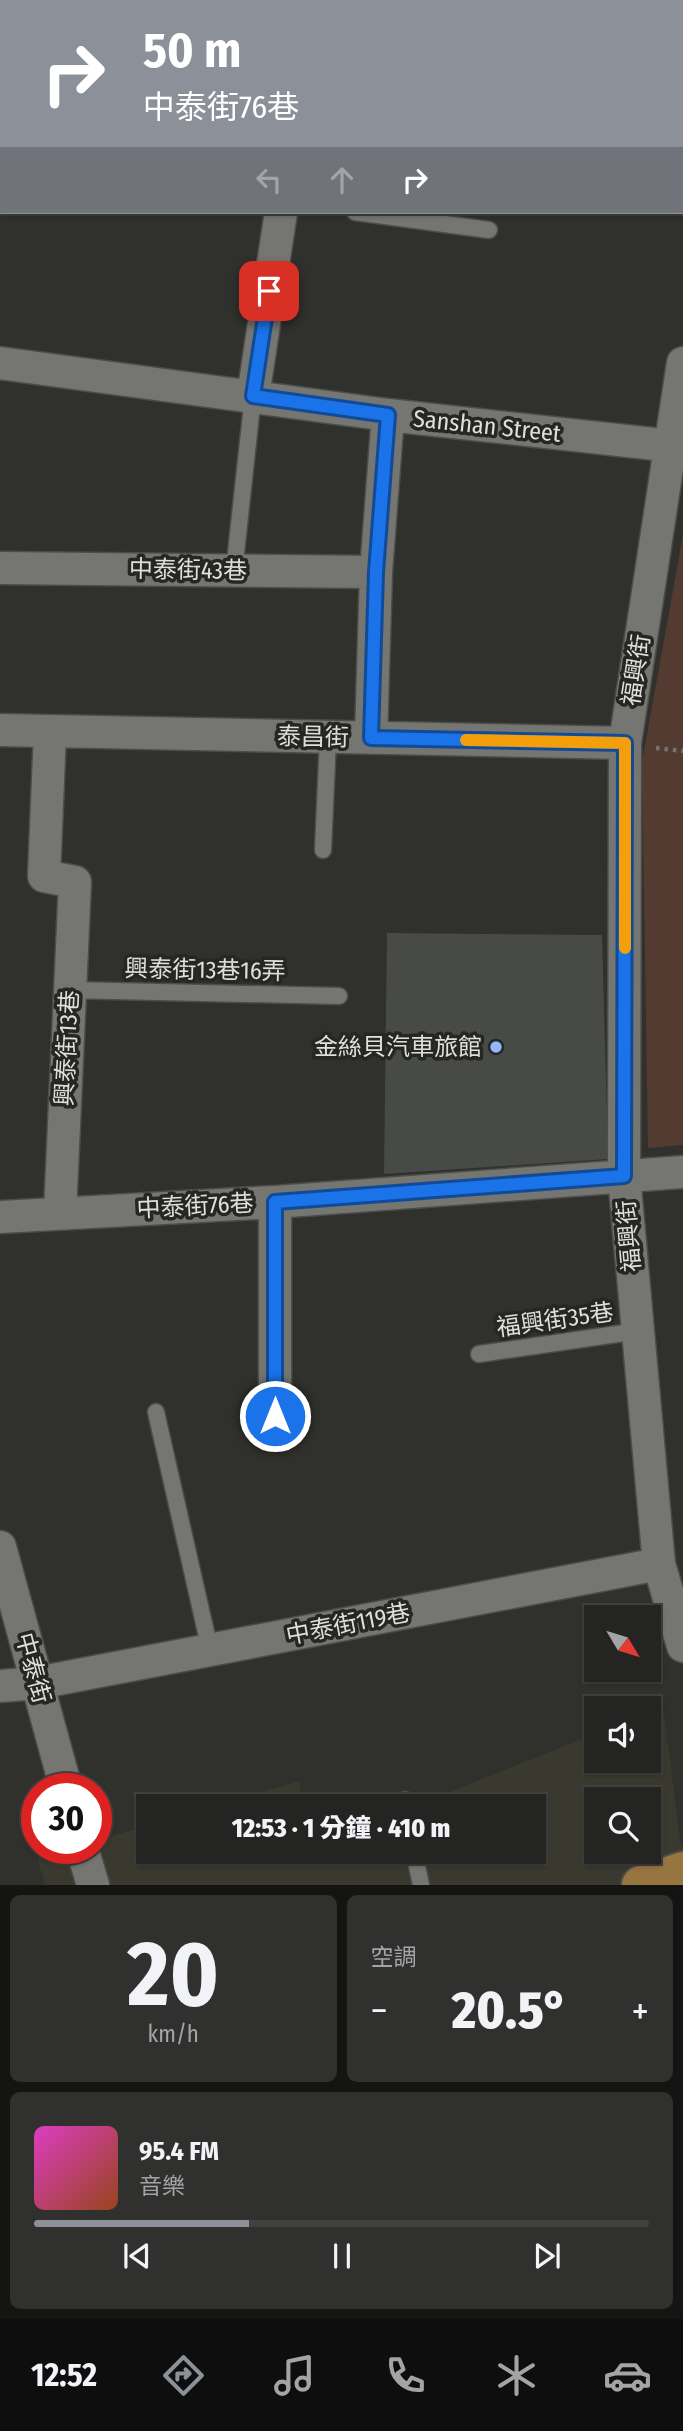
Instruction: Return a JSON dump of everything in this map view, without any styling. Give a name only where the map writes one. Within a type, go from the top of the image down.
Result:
[{"type":"main road","points":[[641,1885],[683,1871]]},
{"type":"street","points":[[253,396],[281,214]]},
{"type":"street","name":"Sanshan Street","points":[[0,363],[388,415],[677,446]]},
{"type":"street","name":"福興街","points":[[683,363],[677,446],[625,743],[624,1176],[659,1564],[683,1646]]},
{"type":"street","points":[[371,738],[376,572],[388,415]]},
{"type":"street","name":"中泰街43巷","points":[[0,568],[376,572]]},
{"type":"street","name":"泰昌街","points":[[0,730],[625,743]]},
{"type":"street","name":"興泰街13巷","points":[[50,732],[44,876],[75,882],[60,1213]]},
{"type":"street","name":"中泰街76巷","points":[[0,1217],[275,1202],[683,1172]]},
{"type":"street","points":[[275,1202],[275,1416]]},
{"type":"street","name":"中泰街","points":[[0,1547],[62,1773]]},
{"type":"street","name":"中泰街119巷","points":[[0,1686],[37,1684],[659,1564]]},
{"type":"street","points":[[87,1864],[93,1885]]},
{"type":"lane","points":[[370,214],[489,230]]},
{"type":"lane","points":[[234,571],[253,396]]},
{"type":"lane","points":[[323,850],[328,738]]},
{"type":"lane","name":"興泰街13巷16弄","points":[[70,990],[339,996]]},
{"type":"lane","name":"福興街35巷","points":[[479,1354],[638,1331]]},
{"type":"lane","points":[[156,1412],[210,1650]]},
{"type":"lane","points":[[417,1864],[421,1885]]},
{"type":"shaded area","points":[[683,535],[683,1145],[648,1148],[642,762]]},
{"type":"shaded area","points":[[663,1707],[683,1846],[683,1885],[45,1885],[39,1864],[112,1864],[112,1836],[136,1829],[136,1864],[546,1864],[546,1794],[444,1794],[584,1738],[584,1773],[661,1773]]},
{"type":"shaded area","points":[[300,1781],[300,1794],[255,1794]]},
{"type":"building","name":"金絲貝汽車旅館","points":[[387,933],[602,935],[608,1159],[384,1174]]},
{"type":"slow traffic","points":[[466,740],[625,743],[625,948]]},
{"type":"place","name":"金絲貝汽車旅館","points":[[496,1047]]},
{"type":"route","points":[[269,291],[253,396],[388,415],[376,572],[371,738],[625,743],[624,1176],[275,1202],[275,1416]]}]
